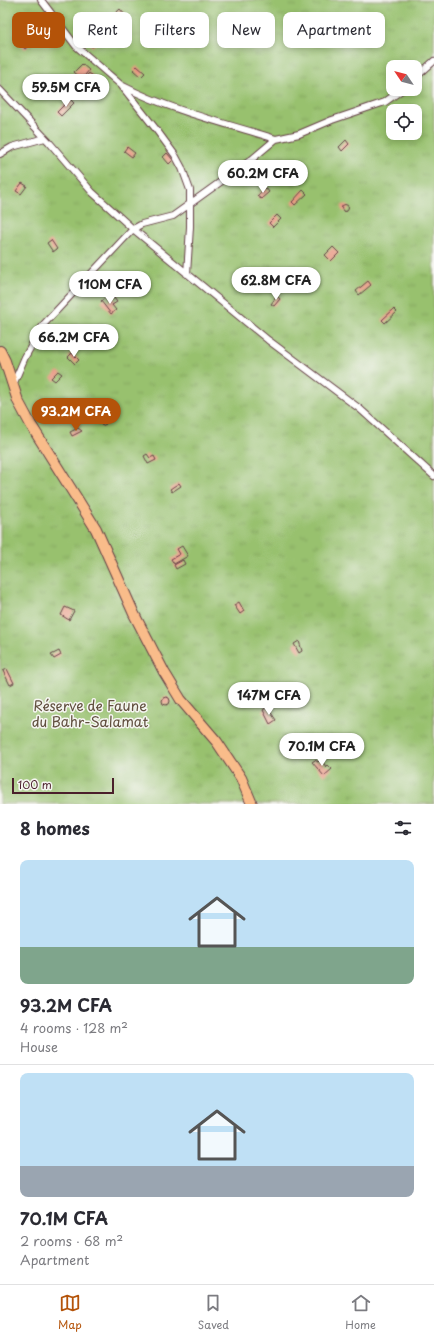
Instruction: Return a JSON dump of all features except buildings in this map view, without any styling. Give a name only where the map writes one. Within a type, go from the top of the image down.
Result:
[{"type":"main road","points":[[0,351],[18,401],[96,529],[134,614],[164,672],[181,700],[217,742],[241,778],[252,804]]},
{"type":"street","points":[[41,0],[76,46],[121,86],[175,155],[182,168],[190,190],[190,227],[187,274]]},
{"type":"street","points":[[422,72],[434,61]]},
{"type":"street","points":[[121,86],[157,102],[226,125],[276,139]]},
{"type":"street","points":[[0,90],[45,138],[92,192],[133,229],[268,340],[360,409],[434,476]]},
{"type":"street","points":[[13,385],[25,357],[44,324],[133,229],[142,224],[173,216],[251,160],[276,139],[299,134],[332,120],[385,102],[393,96]]},
{"type":"street","points":[[0,154],[12,147],[45,138]]},
{"type":"green space","name":"Réserve de Faune du Bahr-Salamat","points":[[0,0],[434,0],[434,804],[0,804]]}]
